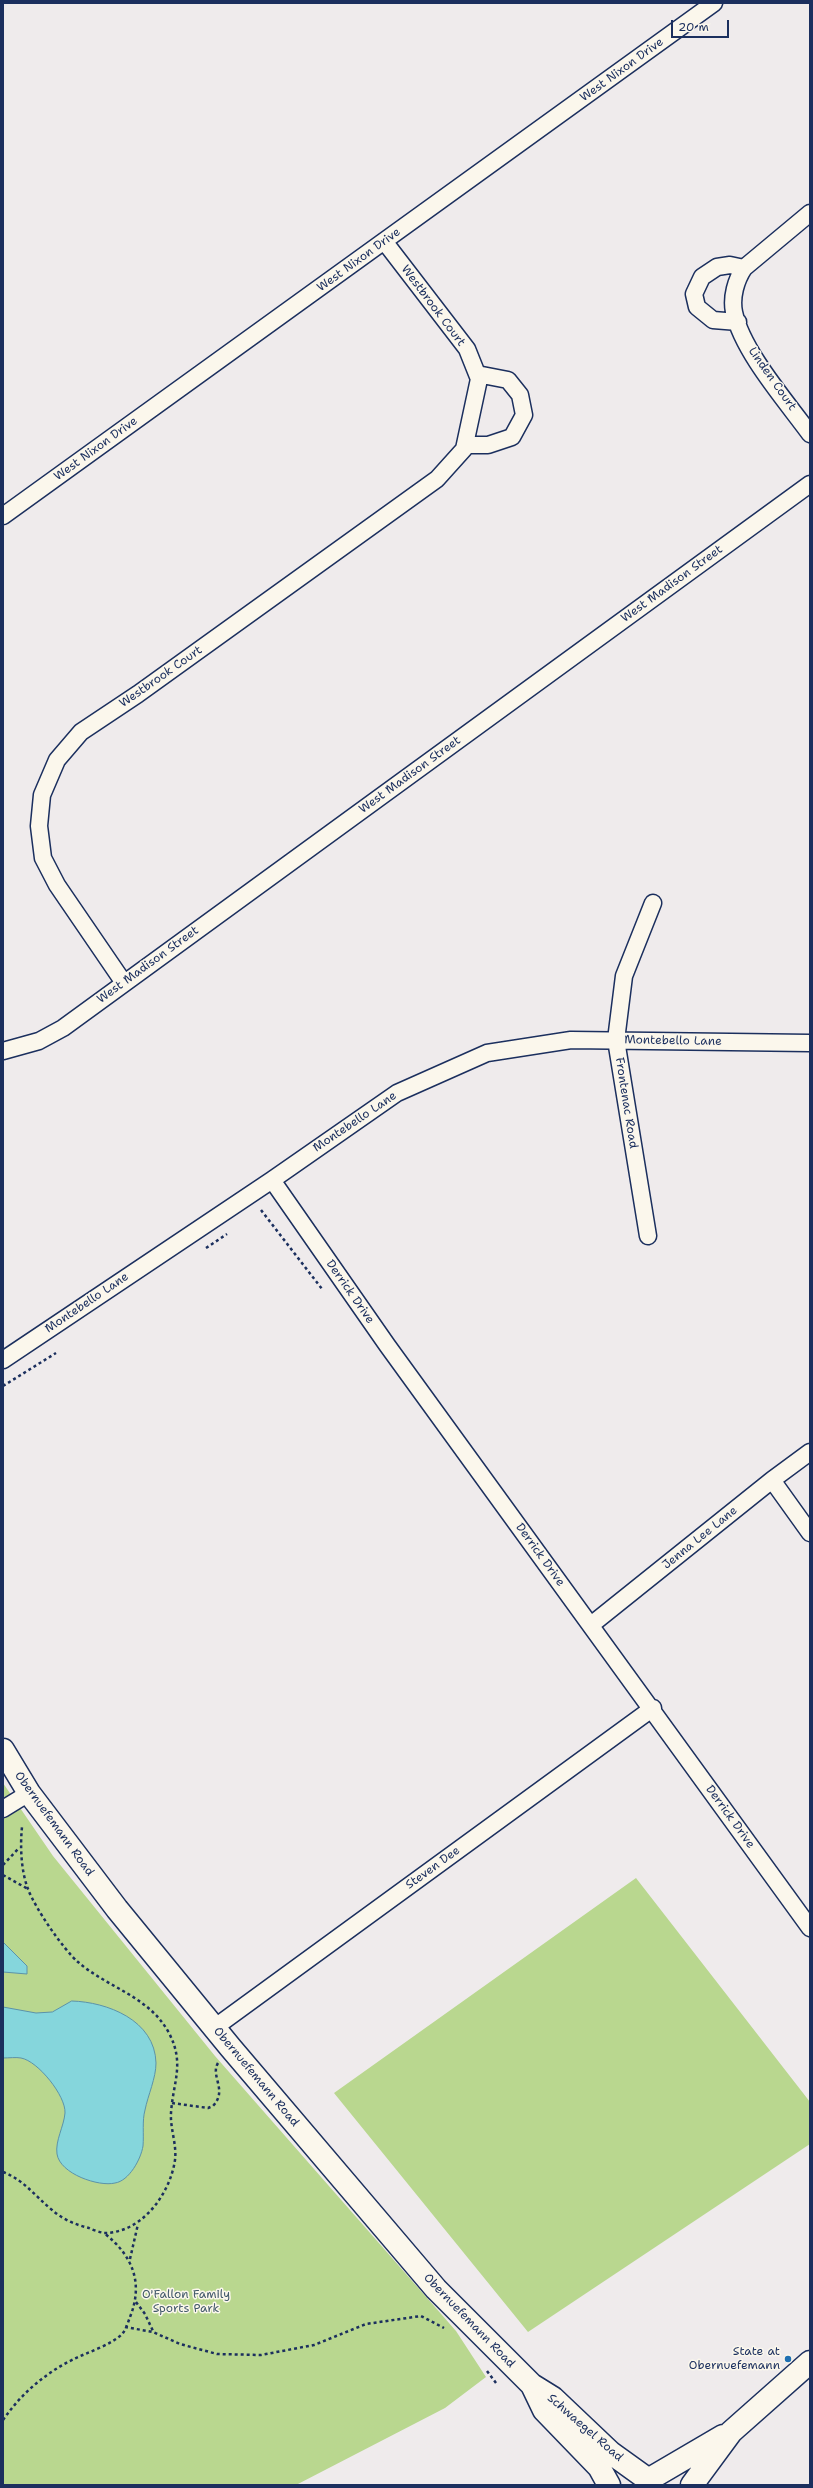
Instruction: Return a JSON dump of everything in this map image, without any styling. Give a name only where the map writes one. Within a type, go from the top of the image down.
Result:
[{"type":"street","name":"West Nixon Drive","points":[[3,516],[714,3]]},
{"type":"street","name":"Linden Court","points":[[810,213],[744,268],[738,277],[734,293],[734,312],[747,344],[763,371],[810,434]]},
{"type":"street","name":"Westbrook Court","points":[[124,983],[56,885],[43,858],[39,826],[42,794],[57,760],[81,732],[138,694],[436,479],[464,449],[479,378],[467,350],[384,241]]},
{"type":"street","points":[[738,322],[713,320],[697,307],[694,294],[702,277],[716,267],[730,265],[744,268]]},
{"type":"street","points":[[465,445],[488,445],[512,437],[524,415],[520,396],[508,380],[477,374]]},
{"type":"street","name":"West Madison Street","points":[[3,1051],[39,1041],[124,983],[810,484]]},
{"type":"street","name":"Frontenac Road","points":[[648,1236],[616,1040],[624,976],[653,903]]},
{"type":"street","name":"Montebello Lane","points":[[3,1360],[272,1180],[397,1093],[487,1053],[571,1040],[810,1043]]},
{"type":"street","name":"Derrick Drive","points":[[272,1180],[387,1345],[653,1708],[810,1928]]},
{"type":"street","name":"Jenna Lee Lane","points":[[591,1625],[772,1480],[810,1452]]},
{"type":"street","points":[[772,1480],[810,1533]]},
{"type":"street","name":"Steven Dee","points":[[214,2028],[653,1708]]},
{"type":"street","name":"Obernuefemann Road","points":[[4,1756],[29,1792],[117,1909],[214,2028],[436,2289],[532,2385]]},
{"type":"street","points":[[3,1809],[29,1792]]},
{"type":"street","points":[[647,2481],[731,2432],[810,2362]]},
{"type":"street","name":"Schwaegel Road","points":[[532,2385],[553,2398],[611,2453],[647,2481]]},
{"type":"street","name":"Schwaegel Road","points":[[532,2385],[544,2410],[599,2467],[609,2485]]},
{"type":"street","points":[[692,2485],[731,2432]]},
{"type":"path","points":[[262,1209],[322,1289]]},
{"type":"path","points":[[3,1386],[56,1353]]},
{"type":"path","points":[[22,1827],[20,1847],[28,1889],[56,1935],[78,1962],[139,2000],[156,2015],[168,2032],[176,2050],[178,2065],[171,2114],[175,2158],[171,2179],[152,2210],[138,2223],[104,2233]]},
{"type":"path","points":[[3,1865],[20,1847]]},
{"type":"path","points":[[3,1875],[28,1889]]},
{"type":"path","points":[[172,2103],[208,2108],[213,2106],[220,2095],[216,2071],[217,2065],[220,2062]]},
{"type":"path","points":[[3,2172],[15,2176],[53,2212],[66,2219],[104,2233],[130,2259]]},
{"type":"path","points":[[3,2420],[23,2395],[38,2381],[72,2360],[122,2334],[136,2302],[133,2270],[130,2259],[138,2223]]},
{"type":"path","points":[[136,2302],[145,2314],[153,2332]]},
{"type":"path","points":[[125,2327],[153,2332],[180,2344],[217,2354],[261,2355],[314,2345],[366,2324],[421,2316],[448,2332]]},
{"type":"path","points":[[484,2367],[496,2383]]},
{"type":"green space","name":"O'Fallon Family Sports Park","points":[[3,1783],[53,1856],[215,2056],[456,2331],[486,2377],[445,2408],[296,2485],[3,2485]]},
{"type":"green space","points":[[636,1878],[810,2102],[810,2144],[528,2332],[334,2093]]},
{"type":"water","points":[[3,1942],[27,1966],[27,1974],[3,1972]]},
{"type":"water","points":[[72,2001],[100,2005],[127,2016],[147,2035],[154,2048],[156,2069],[144,2114],[142,2151],[134,2169],[125,2178],[115,2183],[108,2184],[90,2181],[81,2178],[65,2168],[57,2154],[57,2144],[65,2113],[61,2098],[56,2089],[43,2072],[35,2065],[21,2058],[3,2058],[3,2007],[36,2013],[52,2012]]},
{"type":"place","name":"State at Obernuefemann","points":[[788,2359]]}]
